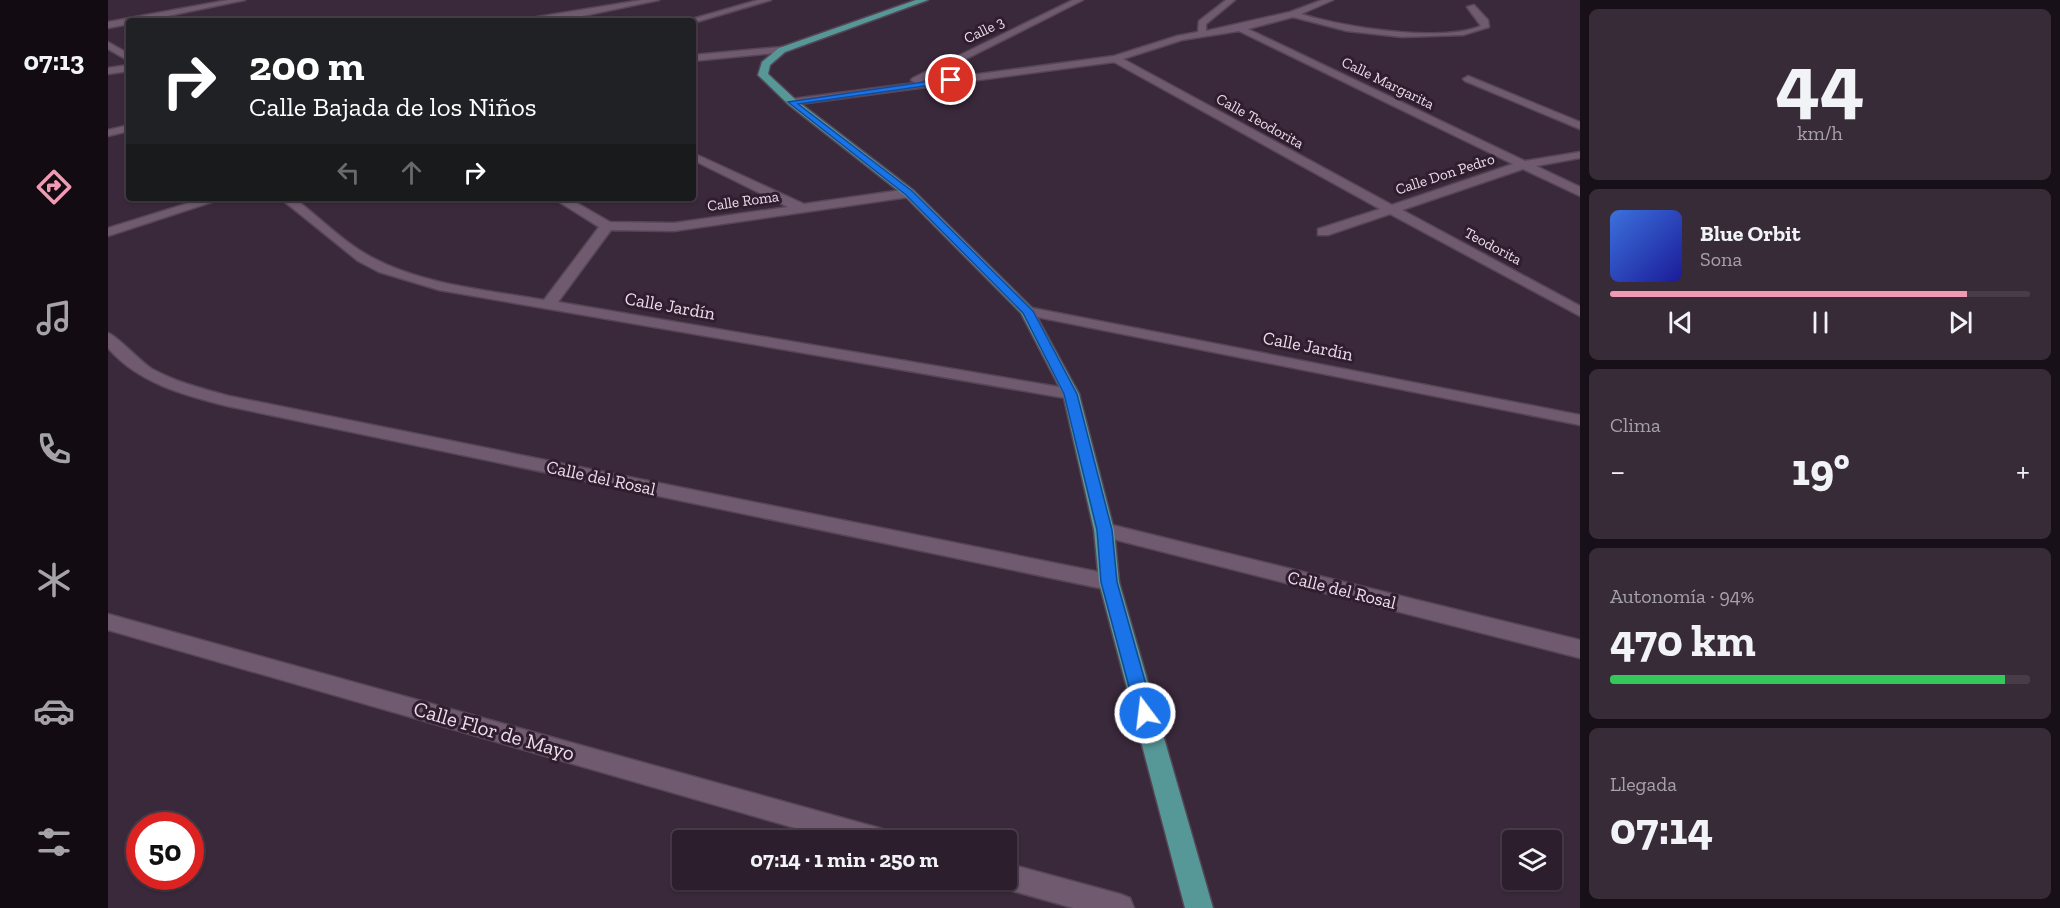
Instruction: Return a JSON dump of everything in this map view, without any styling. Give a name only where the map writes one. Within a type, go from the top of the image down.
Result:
[{"type":"main road","points":[[924,0],[782,50],[765,64],[763,75],[792,102],[909,193],[1028,311],[1071,394],[1104,530],[1109,582],[1199,908]]},
{"type":"street","points":[[145,18],[241,0]]},
{"type":"street","points":[[548,18],[655,0]]},
{"type":"street","points":[[696,19],[766,0]]},
{"type":"street","points":[[916,0],[924,0]]},
{"type":"street","name":"Calle 3","points":[[904,86],[1079,0]]},
{"type":"street","points":[[1202,33],[1202,23],[1231,0]]},
{"type":"street","points":[[792,102],[1115,60],[1202,33],[1240,28],[1293,14],[1329,0]]},
{"type":"street","points":[[1293,14],[1325,25],[1360,32],[1400,35],[1463,33],[1485,27],[1485,22],[1471,7]]},
{"type":"street","points":[[108,25],[126,22]]},
{"type":"street","name":"Calle Margarita","points":[[1240,28],[1580,192]]},
{"type":"street","points":[[108,45],[126,56]]},
{"type":"street","points":[[696,58],[782,50]]},
{"type":"street","name":"Calle Teodorita","points":[[1115,60],[1390,209]]},
{"type":"street","points":[[108,70],[126,68]]},
{"type":"street","points":[[1468,79],[1580,126]]},
{"type":"street","points":[[108,133],[126,129]]},
{"type":"street","name":"Calle Don Pedro","points":[[1323,232],[1523,165],[1580,155]]},
{"type":"street","points":[[696,157],[803,209]]},
{"type":"street","name":"Calle Roma","points":[[607,226],[674,228],[909,193]]},
{"type":"street","points":[[108,232],[208,201]]},
{"type":"street","name":"Calle Jardín","points":[[290,201],[363,258],[384,269],[439,286],[1071,394]]},
{"type":"street","points":[[548,305],[607,226],[564,201]]},
{"type":"street","name":"Teodorita","points":[[1390,209],[1580,312]]},
{"type":"street","name":"Calle Jardín","points":[[1028,311],[1580,420]]},
{"type":"street","name":"Calle del Rosal","points":[[108,338],[120,354],[144,371],[181,388],[227,401],[1109,582]]},
{"type":"street","name":"Calle del Rosal","points":[[1104,530],[1580,650]]},
{"type":"street","name":"Calle Flor de Mayo","points":[[108,622],[844,830]]},
{"type":"street","points":[[1017,879],[1120,908]]},
{"type":"route","points":[[951,80],[792,102],[909,193],[1028,311],[1071,394],[1104,530],[1109,582],[1145,713]]}]
